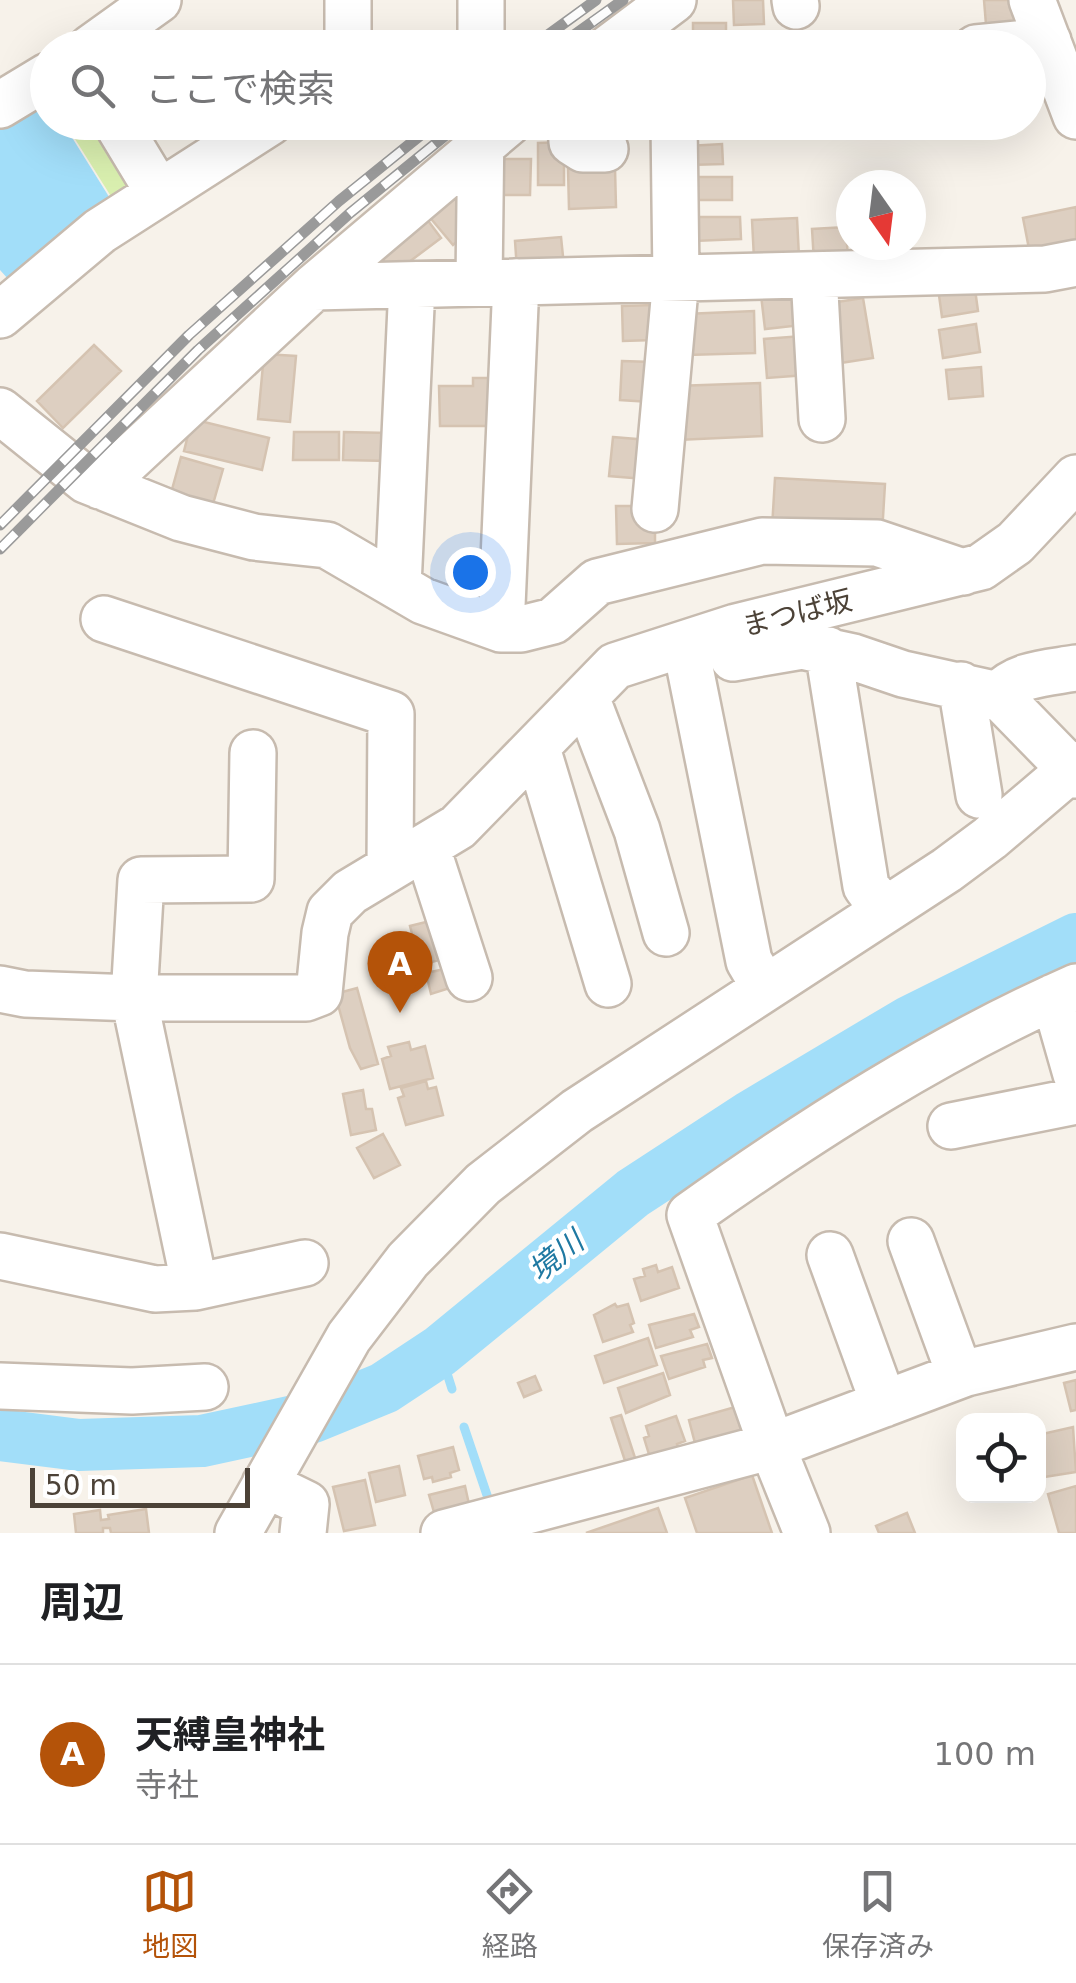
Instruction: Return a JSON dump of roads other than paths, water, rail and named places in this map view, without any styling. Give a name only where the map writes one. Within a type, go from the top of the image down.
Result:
[{"type":"street","points":[[117,30],[158,0]]},
{"type":"street","points":[[348,0],[348,30]]},
{"type":"street","points":[[481,30],[482,0]]},
{"type":"street","points":[[638,30],[661,15]]},
{"type":"street","points":[[1017,30],[1049,16],[1075,113]]},
{"type":"street","points":[[0,105],[30,87]]},
{"type":"street","points":[[127,140],[159,193]]},
{"type":"street","points":[[0,315],[100,231],[242,140]]},
{"type":"street","points":[[100,486],[478,140]]},
{"type":"street","points":[[491,140],[498,282],[501,629]]},
{"type":"street","points":[[655,509],[676,278],[674,140]]},
{"type":"street","points":[[314,287],[1045,269],[1076,263]]},
{"type":"street","points":[[814,275],[822,419]]},
{"type":"street","points":[[398,586],[412,284]]},
{"type":"street","points":[[0,411],[86,480],[181,518],[254,536],[327,545],[423,601],[501,629],[521,629],[554,620],[598,582],[762,541],[877,544],[963,572]]},
{"type":"street","name":"まつば坂","points":[[134,998],[306,998],[319,994],[330,912],[350,892],[458,827],[615,666],[736,627],[963,572],[999,557],[1016,543],[1076,478]]},
{"type":"street","points":[[104,619],[391,714],[408,858],[469,978]]},
{"type":"street","points":[[666,932],[654,826],[586,697],[780,647],[828,650],[903,674],[980,690],[1023,677],[1076,668]]},
{"type":"street","points":[[828,650],[866,886],[884,911]]},
{"type":"street","points":[[690,668],[749,962],[765,988]]},
{"type":"street","points":[[238,1533],[349,1337],[408,1260],[482,1184],[577,1111],[990,838],[1074,770],[980,690]]},
{"type":"street","points":[[979,795],[980,690]]},
{"type":"street","points":[[537,748],[594,888],[608,984]]},
{"type":"street","points":[[195,1287],[134,998],[140,880],[251,879],[253,752]]},
{"type":"street","points":[[0,989],[25,994],[134,998]]},
{"type":"street","points":[[807,1533],[690,1215],[864,1096],[936,1055],[1067,1001],[1076,1074]]},
{"type":"street","points":[[951,1126],[1076,1101]]},
{"type":"street","points":[[911,1241],[960,1375]]},
{"type":"street","points":[[830,1255],[884,1404]]},
{"type":"street","points":[[0,1256],[156,1289],[195,1287],[305,1262]]},
{"type":"street","points":[[479,1525],[772,1446],[960,1375],[1076,1347]]},
{"type":"street","points":[[0,1386],[132,1391],[205,1387]]},
{"type":"street","points":[[266,1482],[306,1504],[303,1533]]},
{"type":"water","points":[[30,105],[30,140],[74,140],[111,200],[9,280],[0,270],[0,117]]},
{"type":"waterway","name":"境川","points":[[0,1435],[79,1445],[202,1441],[313,1417],[384,1388],[440,1351],[633,1193],[751,1116],[909,1022],[1076,939]]},
{"type":"waterway","points":[[440,1351],[452,1389]]},
{"type":"waterway","points":[[464,1427],[491,1507]]},
{"type":"railway","points":[[555,30],[596,0]]},
{"type":"railway","points":[[581,30],[623,0]]},
{"type":"railway","points":[[0,525],[189,335],[339,201],[415,140]]},
{"type":"railway","points":[[0,549],[198,350],[350,213],[440,140]]},
{"type":"place","name":"天縛皇神社","points":[[400,1013]]}]
